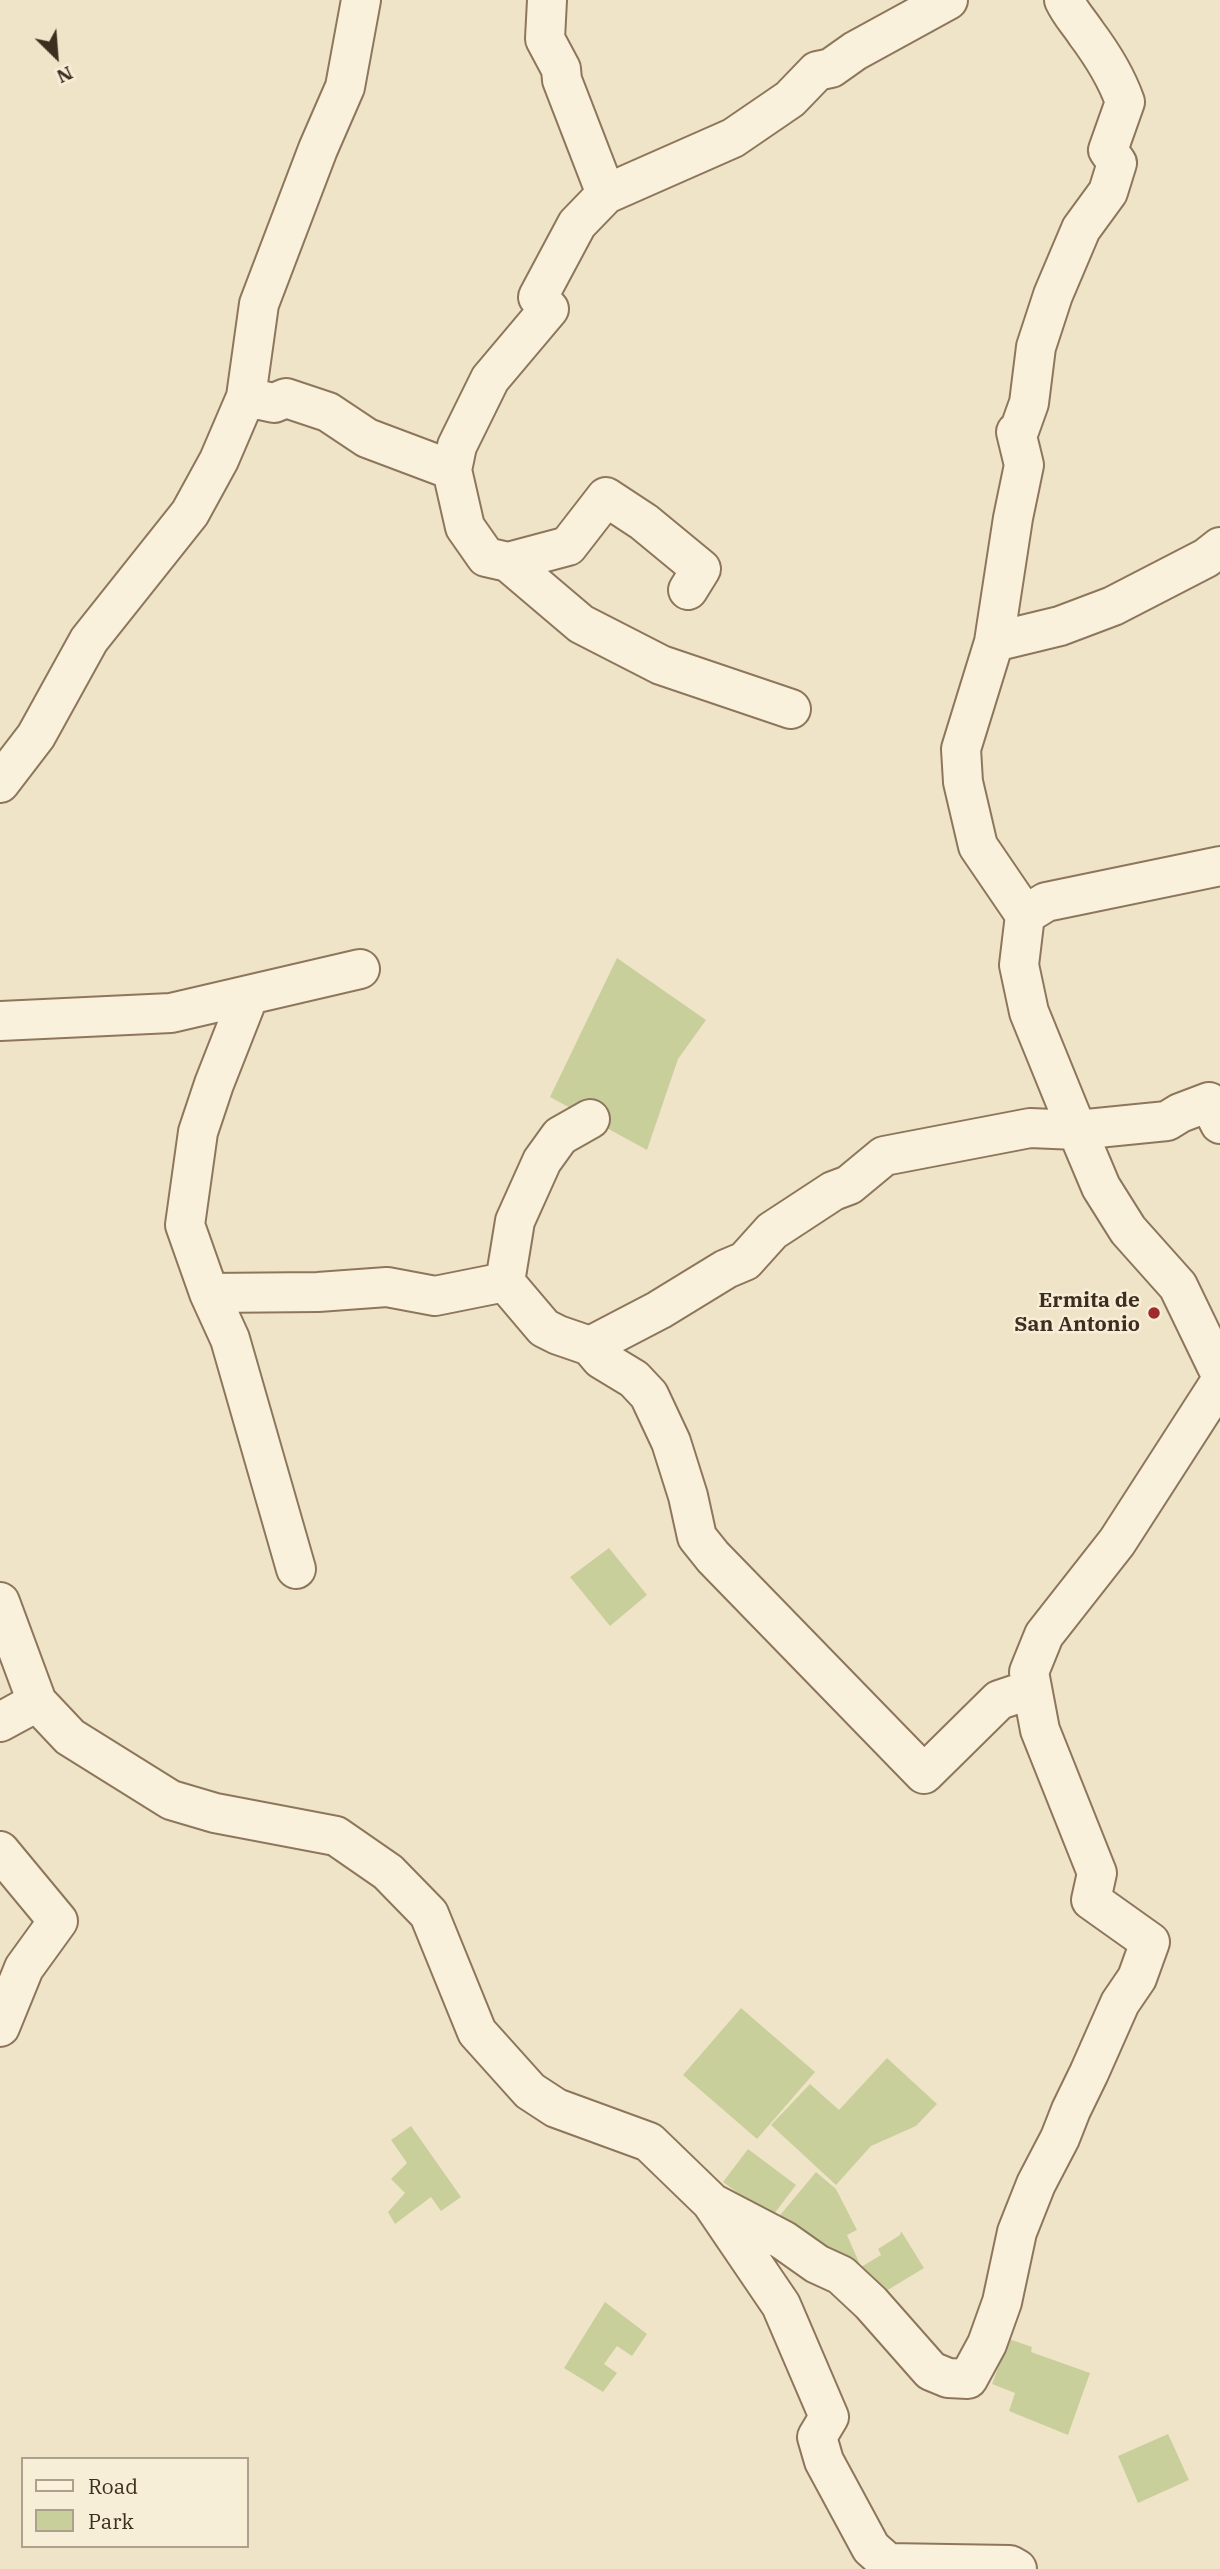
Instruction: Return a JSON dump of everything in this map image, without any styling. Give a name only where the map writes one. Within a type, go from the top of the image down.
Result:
[{"type":"street","points":[[0,783],[36,736],[89,640],[190,513],[219,460],[246,397],[258,304],[345,87],[361,0]]},
{"type":"street","points":[[547,0],[545,39],[561,69],[562,80],[606,194]]},
{"type":"street","points":[[791,709],[661,665],[581,624],[508,562],[486,557],[465,527],[452,470],[457,446],[490,379],[549,309],[538,297],[577,224],[606,194],[733,138],[790,99],[817,71],[831,68],[855,51],[948,0]]},
{"type":"street","points":[[1065,0],[1070,15],[1087,33],[1125,102],[1108,150],[1117,163],[1108,192],[1081,229],[1053,295],[1036,347],[1029,403],[1019,432],[1016,432],[1024,465],[994,642],[961,749],[963,782],[978,846],[1025,915],[1019,965],[1030,1012],[1101,1187],[1128,1230],[1178,1286],[1220,1373]]},
{"type":"street","points":[[246,397],[274,403],[286,398],[328,412],[367,438],[452,470]]},
{"type":"street","points":[[508,562],[568,546],[606,497],[644,522],[701,569],[688,590]]},
{"type":"street","points":[[994,642],[1060,626],[1113,606],[1206,558],[1220,547]]},
{"type":"street","points":[[1025,915],[1046,902],[1220,866]]},
{"type":"street","points":[[0,1021],[171,1013],[360,970]]},
{"type":"street","points":[[249,995],[198,1132],[185,1225],[209,1293],[230,1339],[296,1569]]},
{"type":"street","points":[[590,1346],[659,1310],[726,1269],[745,1261],[772,1231],[834,1191],[849,1185],[884,1156],[1030,1128],[1077,1130],[1167,1121],[1180,1112],[1209,1102],[1220,1124]]},
{"type":"street","points":[[590,1119],[560,1136],[542,1161],[515,1221],[505,1282],[544,1328],[590,1346],[601,1359],[634,1378],[649,1395],[671,1442],[697,1536],[713,1557],[924,1774],[999,1700],[1032,1689]]},
{"type":"street","points":[[209,1293],[318,1293],[387,1287],[435,1296],[505,1282]]},
{"type":"street","points":[[711,2202],[783,2240],[817,2263],[841,2275],[871,2303],[930,2371],[948,2378],[968,2379],[991,2334],[1002,2302],[1017,2232],[1036,2184],[1060,2138],[1120,2003],[1137,1978],[1150,1942],[1091,1900],[1097,1873],[1040,1730],[1029,1672],[1044,1635],[1117,1542],[1220,1382]]},
{"type":"street","points":[[0,1602],[37,1702],[69,1737],[171,1800],[215,1813],[336,1836],[388,1872],[429,1914],[477,2032],[530,2091],[556,2108],[649,2142],[711,2202],[781,2305],[829,2417],[817,2437],[824,2460],[871,2548],[888,2563],[1010,2565],[1017,2569]]},
{"type":"street","points":[[0,1722],[37,1702]]},
{"type":"street","points":[[0,1851],[58,1921],[24,1968],[0,2027]]},
{"type":"green space","points":[[617,958],[706,1020],[678,1059],[647,1150],[550,1097]]},
{"type":"green space","points":[[609,1548],[647,1595],[610,1626],[570,1577]]},
{"type":"green space","points":[[741,2008],[815,2072],[757,2139],[683,2075]]},
{"type":"green space","points":[[887,2058],[937,2104],[916,2126],[871,2146],[836,2185],[771,2125],[810,2084],[839,2110]]},
{"type":"green space","points":[[411,2126],[461,2197],[441,2211],[431,2197],[395,2224],[388,2212],[405,2193],[391,2179],[407,2163],[391,2140]]},
{"type":"green space","points":[[748,2149],[796,2185],[771,2218],[723,2182]]},
{"type":"green space","points":[[816,2172],[836,2189],[857,2230],[847,2235],[861,2267],[881,2255],[878,2249],[900,2235],[901,2231],[924,2268],[873,2299],[776,2220]]},
{"type":"green space","points":[[605,2302],[647,2334],[632,2356],[617,2346],[604,2364],[617,2373],[603,2392],[564,2368]]},
{"type":"green space","points":[[1009,2339],[1032,2347],[1031,2352],[1090,2373],[1068,2435],[1009,2411],[1015,2393],[992,2384]]},
{"type":"green space","points":[[1168,2434],[1189,2480],[1138,2503],[1118,2456]]},
{"type":"place","name":"Ermita de San Antonio","points":[[1154,1313]]}]
